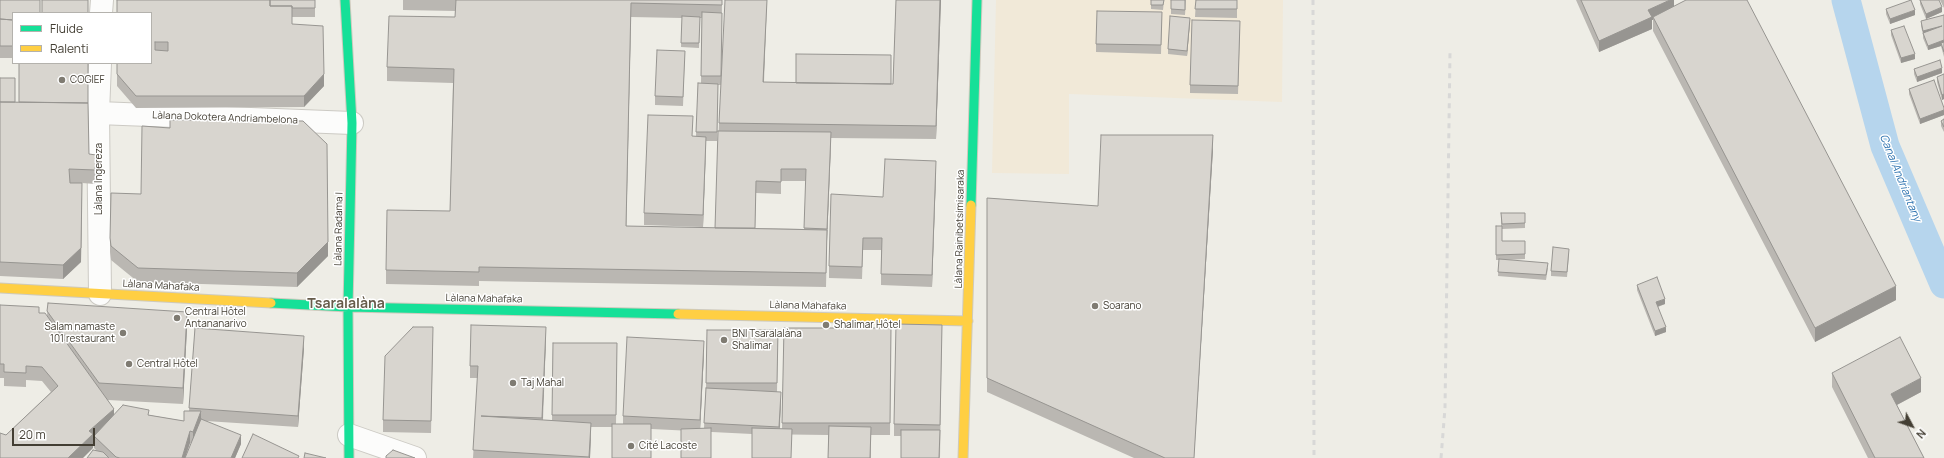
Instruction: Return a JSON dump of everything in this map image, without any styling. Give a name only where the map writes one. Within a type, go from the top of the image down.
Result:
[{"type":"street","points":[[101,12],[102,0]]},
{"type":"street","name":"Làlana Radama I","points":[[346,0],[352,123],[348,307],[349,458]]},
{"type":"street","name":"Làlana Rainibetsimisaraka","points":[[963,458],[976,0]]},
{"type":"street","name":"Làlana Ingereza","points":[[100,64],[98,113],[100,294]]},
{"type":"street","name":"Làlana Dokotera Andriambelona","points":[[98,113],[352,123]]},
{"type":"street","name":"Làlana Mahafaka","points":[[0,288],[348,307],[968,321]]},
{"type":"street","points":[[349,435],[415,458]]},
{"type":"shaded area","points":[[996,0],[1283,0],[1282,102],[1069,94],[1069,174],[992,173]]},
{"type":"building","points":[[0,0],[40,0],[40,12],[12,12],[12,20],[0,19]]},
{"type":"building","points":[[42,0],[88,0],[88,12],[42,12]]},
{"type":"building","points":[[117,0],[270,0],[270,6],[292,6],[292,24],[323,26],[324,74],[304,96],[136,96],[117,74],[117,64],[152,64],[152,12],[117,12]],"holes":[[[155,42],[168,42],[168,51],[155,50]]]},
{"type":"building","points":[[270,0],[315,0],[315,8],[270,6]]},
{"type":"building","points":[[456,0],[722,0],[722,5],[631,3],[626,226],[827,230],[826,273],[479,267],[479,272],[386,270],[387,210],[450,211],[454,69],[387,67],[389,16],[455,17]]},
{"type":"building","points":[[725,0],[767,0],[763,82],[893,84],[896,0],[940,0],[936,126],[719,123]]},
{"type":"building","points":[[1151,0],[1164,0],[1163,5],[1151,5]]},
{"type":"building","points":[[1171,0],[1185,0],[1185,10],[1171,9]]},
{"type":"building","points":[[1196,0],[1237,0],[1237,9],[1195,9]]},
{"type":"building","points":[[1581,0],[1670,0],[1648,10],[1652,17],[1599,41]]},
{"type":"building","points":[[1686,0],[1747,0],[1896,286],[1815,328],[1653,17]]},
{"type":"building","points":[[1911,0],[1915,10],[1890,19],[1886,9]]},
{"type":"building","points":[[1920,0],[1939,0],[1942,7],[1926,14]]},
{"type":"building","points":[[1097,11],[1162,12],[1161,45],[1096,44]]},
{"type":"building","points":[[702,12],[722,13],[721,76],[701,76]]},
{"type":"building","points":[[1944,15],[1944,40],[1928,46],[1923,33],[1942,26],[1923,31],[1921,21]]},
{"type":"building","points":[[682,16],[700,17],[699,43],[681,43]]},
{"type":"building","points":[[1170,16],[1190,18],[1187,51],[1168,49]]},
{"type":"building","points":[[0,19],[12,20],[12,46],[0,46]]},
{"type":"building","points":[[1192,20],[1240,21],[1238,86],[1190,85]]},
{"type":"building","points":[[1904,26],[1915,54],[1901,58],[1891,30]]},
{"type":"building","points":[[1944,42],[1944,52],[1941,43]]},
{"type":"building","points":[[657,50],[685,51],[683,97],[655,96]]},
{"type":"building","points":[[796,54],[891,55],[891,84],[796,83]]},
{"type":"building","points":[[1940,60],[1942,68],[1917,77],[1914,69]]},
{"type":"building","points":[[19,64],[88,64],[88,103],[19,102]]},
{"type":"building","points":[[1944,74],[1944,94],[1942,95],[1937,77]]},
{"type":"building","points":[[0,78],[15,78],[15,102],[0,102]]},
{"type":"building","points":[[1934,80],[1944,110],[1920,119],[1909,89]]},
{"type":"building","points":[[698,83],[718,84],[717,132],[696,132]]},
{"type":"building","points":[[0,102],[88,103],[89,154],[96,155],[95,170],[69,169],[70,183],[82,183],[81,248],[63,265],[0,262]]},
{"type":"building","points":[[648,115],[693,116],[692,136],[706,137],[703,215],[644,213]]},
{"type":"building","points":[[1944,119],[1944,127],[1941,121]]},
{"type":"building","points":[[170,120],[303,121],[327,144],[328,242],[297,273],[138,268],[111,246],[111,193],[141,194],[142,126],[170,128]]},
{"type":"building","points":[[718,131],[831,132],[827,229],[804,228],[806,169],[781,169],[781,182],[756,181],[755,228],[715,228]]},
{"type":"building","name":"Soarano","points":[[1101,135],[1213,135],[1194,458],[1165,458],[987,378],[987,198],[1098,206]]},
{"type":"building","points":[[885,159],[936,161],[932,275],[881,274],[882,238],[863,238],[862,267],[829,266],[831,194],[883,197]]},
{"type":"building","points":[[1501,213],[1525,213],[1525,223],[1502,224]]},
{"type":"building","points":[[1496,226],[1502,226],[1502,241],[1525,241],[1525,254],[1496,255]]},
{"type":"building","points":[[1553,247],[1569,249],[1567,272],[1551,271]]},
{"type":"building","points":[[1499,259],[1548,263],[1546,275],[1498,272]]},
{"type":"building","points":[[1657,277],[1665,299],[1656,302],[1666,327],[1655,331],[1637,285]]},
{"type":"building","name":"Central Hôtel","points":[[48,303],[187,312],[183,388],[99,383],[47,311]]},
{"type":"building","points":[[0,305],[39,307],[39,313],[45,313],[114,409],[89,431],[93,434],[68,458],[0,458],[0,433],[6,435],[58,386],[42,367],[26,366],[26,373],[4,372],[4,364],[0,364]]},
{"type":"building","points":[[896,324],[942,325],[940,425],[894,424]]},
{"type":"building","points":[[471,325],[546,327],[542,418],[481,416],[591,423],[589,457],[473,450],[478,366],[470,366]]},
{"type":"building","points":[[413,327],[433,327],[431,421],[383,420],[385,356]]},
{"type":"building","points":[[195,328],[304,336],[298,416],[189,408]]},
{"type":"building","points":[[784,328],[891,328],[890,423],[782,423]]},
{"type":"building","points":[[707,330],[778,330],[777,383],[706,383]]},
{"type":"building","points":[[627,337],[704,341],[700,420],[623,416]]},
{"type":"building","points":[[1900,337],[1921,378],[1891,394],[1924,458],[1875,458],[1832,373]]},
{"type":"building","points":[[553,343],[617,343],[616,415],[552,415]]},
{"type":"building","points":[[706,388],[781,392],[779,427],[704,423]]},
{"type":"building","points":[[123,405],[149,410],[148,415],[184,421],[184,411],[201,411],[193,432],[190,431],[182,458],[116,457],[94,436]]},
{"type":"building","points":[[201,419],[241,435],[231,458],[185,458]]},
{"type":"building","name":"Cité Lacoste","points":[[612,424],[651,424],[651,458],[612,458]]},
{"type":"building","points":[[829,426],[871,427],[870,458],[828,458]]},
{"type":"building","name":"Cité Lacoste","points":[[711,428],[711,458],[681,458],[681,429]]},
{"type":"building","points":[[752,428],[792,429],[791,458],[752,458]]},
{"type":"building","points":[[901,430],[940,430],[939,458],[901,458]]},
{"type":"building","points":[[253,434],[299,456],[298,458],[242,458]]},
{"type":"building","points":[[93,450],[103,452],[109,458],[87,458]]},
{"type":"building","points":[[393,450],[415,458],[386,458],[386,456]]},
{"type":"building","points":[[305,453],[326,458],[304,458]]},
{"type":"waterway","name":"Canal Andriantany","points":[[1846,0],[1885,146],[1944,284]]},
{"type":"railway","points":[[1313,0],[1314,458]]},
{"type":"railway","points":[[1441,458],[1445,408],[1450,52]]},
{"type":"traffic: fast","points":[[345,0],[352,123],[348,307],[349,458]]},
{"type":"traffic: fast","points":[[971,205],[977,0]]},
{"type":"traffic: fast","points":[[271,303],[348,307],[678,314]]},
{"type":"traffic: slow","points":[[963,458],[971,205]]},
{"type":"traffic: slow","points":[[0,288],[271,303]]},
{"type":"traffic: slow","points":[[678,314],[968,321]]},
{"type":"place","name":"COGIEF","points":[[62,80]]},
{"type":"place","name":"Soarano","points":[[1095,306]]},
{"type":"place","name":"Central Hôtel Antananarivo","points":[[177,318]]},
{"type":"place","name":"Shalimar Hôtel","points":[[826,325]]},
{"type":"place","name":"Salam namaste 101 restaurant","points":[[123,333]]},
{"type":"place","name":"BNI Tsaralalàna Shalimar","points":[[724,340]]},
{"type":"place","name":"Central Hôtel","points":[[129,364]]},
{"type":"place","name":"Taj Mahal","points":[[513,383]]},
{"type":"place","name":"Cité Lacoste","points":[[631,446]]},
{"type":"district","name":"Tsaralalàna","points":[[346,304]]}]
